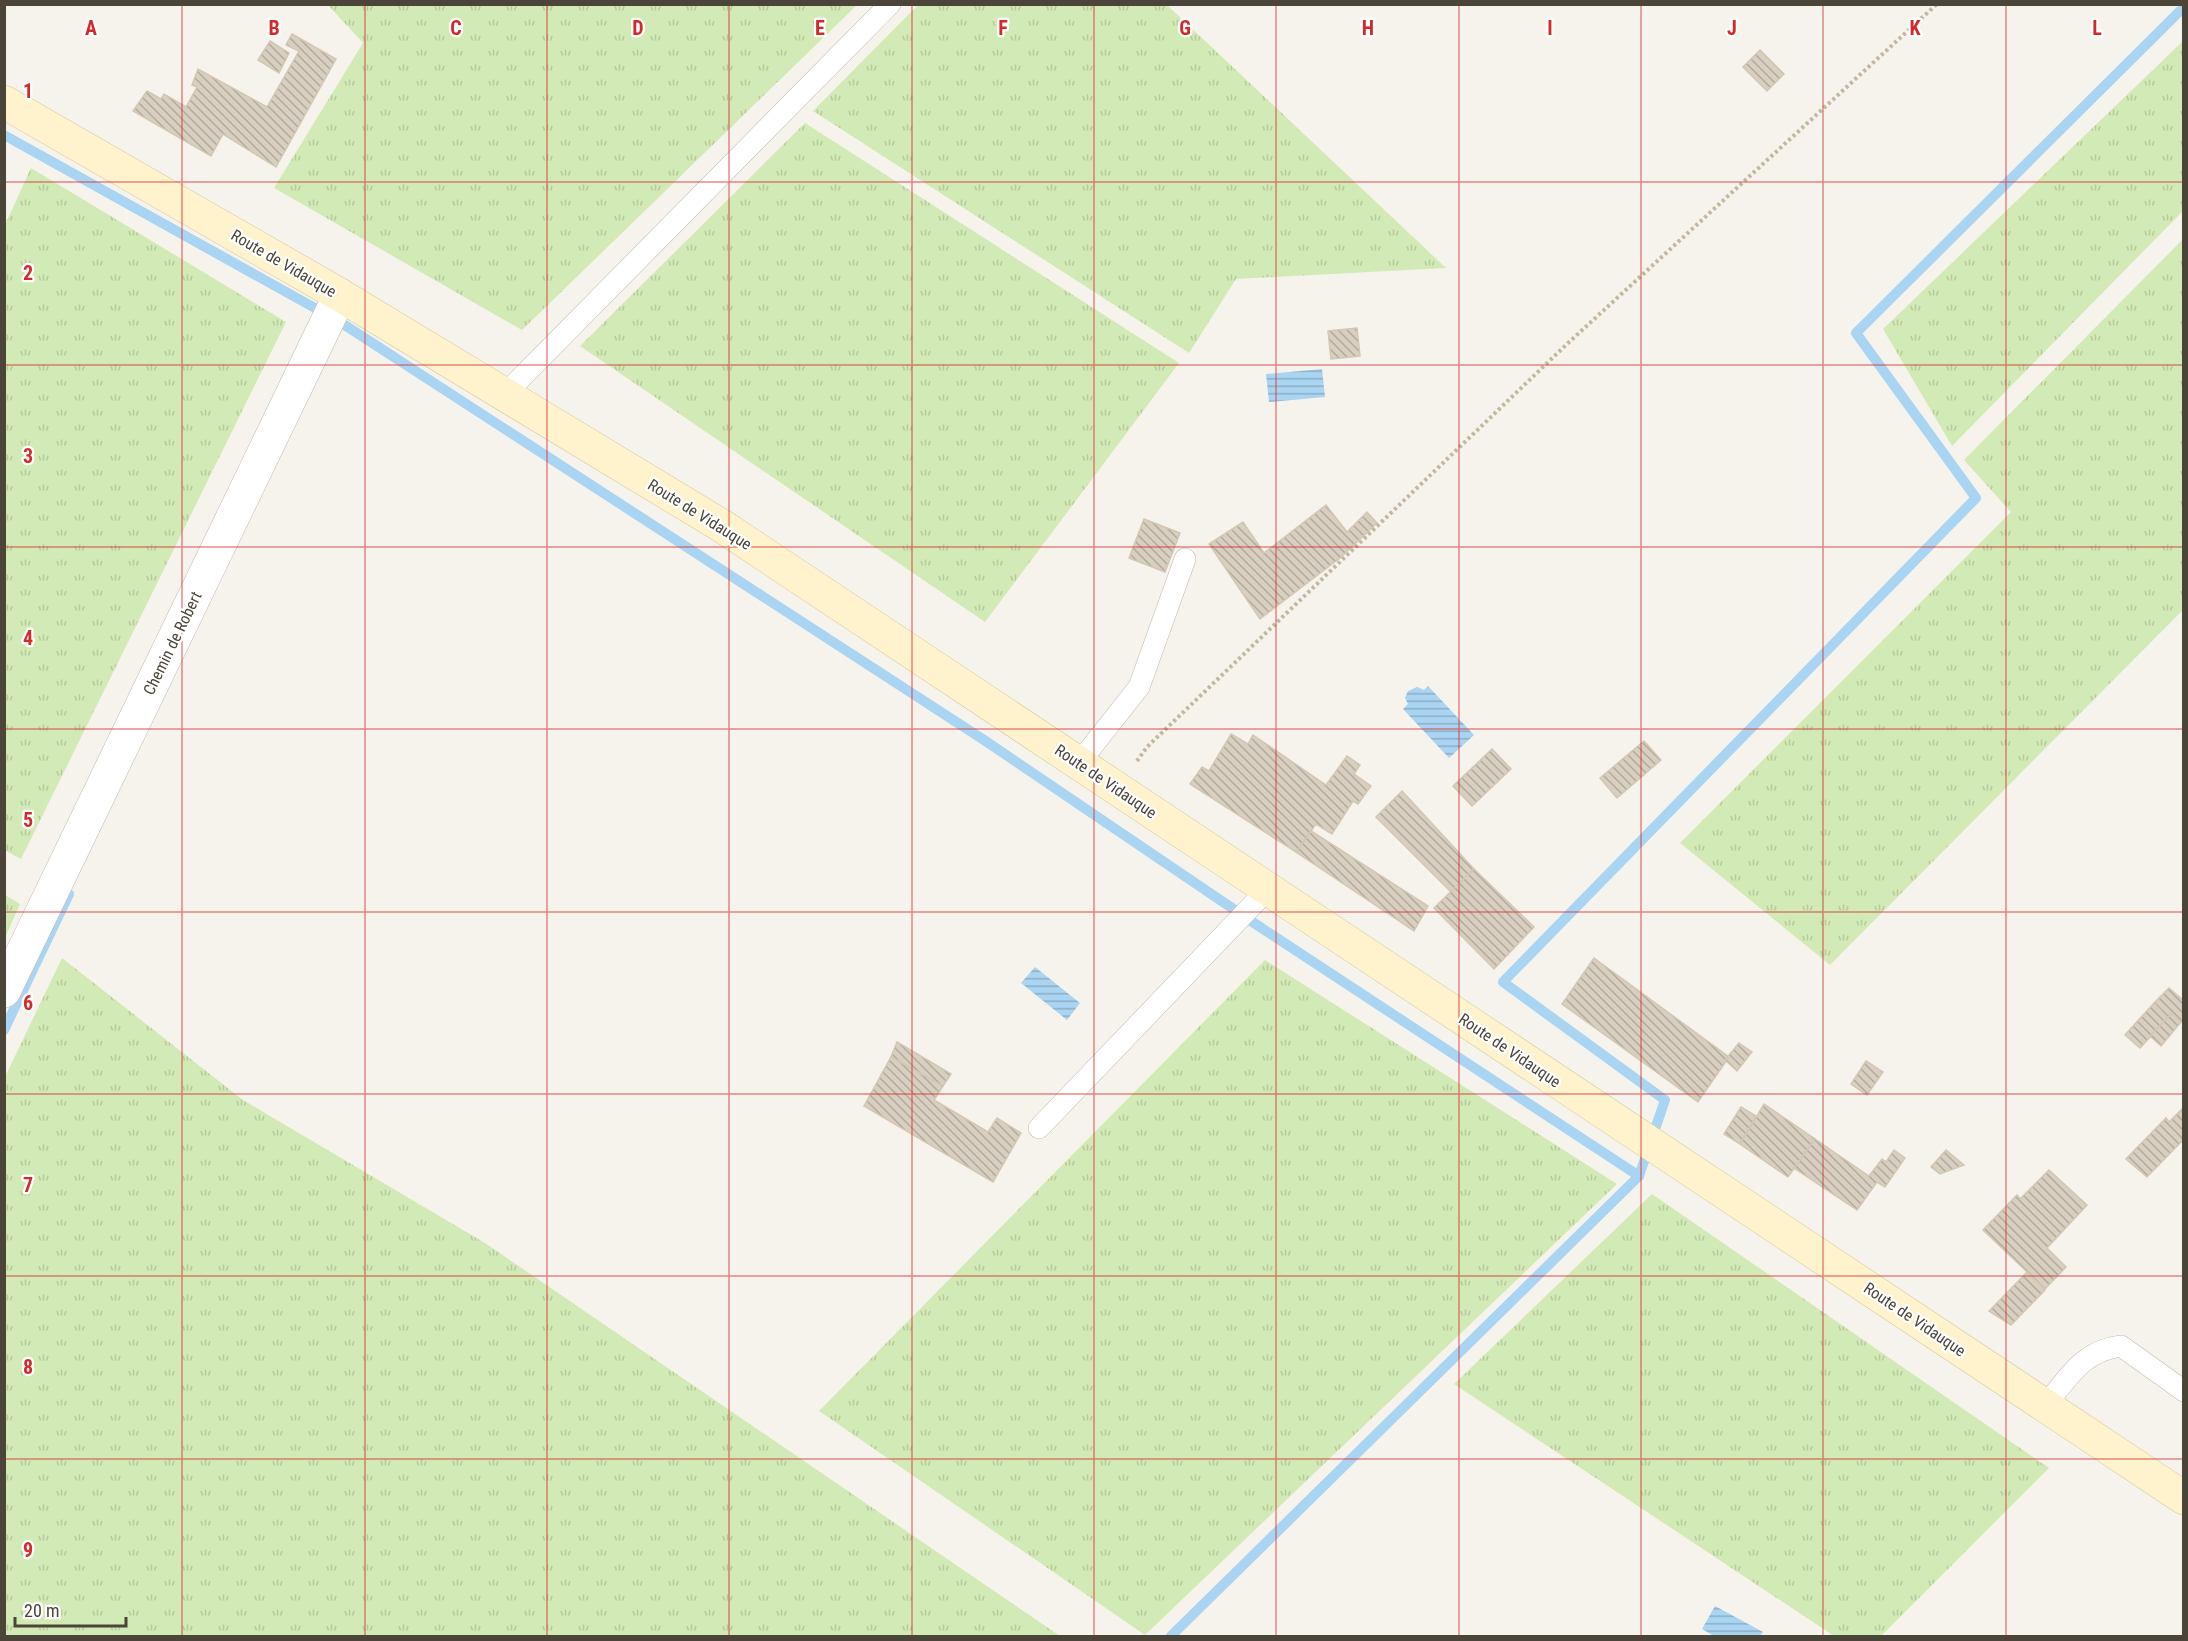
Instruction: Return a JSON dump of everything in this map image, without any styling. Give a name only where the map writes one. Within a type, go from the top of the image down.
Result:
[{"type":"street","name":"Route de Vidauque","points":[[4,102],[340,295],[722,526],[2184,1497]]},
{"type":"street","name":"Chemin de Robert","points":[[4,991],[340,295]]},
{"type":"lane","points":[[504,395],[890,4]]},
{"type":"lane","points":[[1079,763],[1139,687],[1185,559]]},
{"type":"lane","points":[[1039,1128],[1268,889]]},
{"type":"lane","points":[[2045,1406],[2084,1359],[2104,1348],[2121,1346],[2184,1391]]},
{"type":"path","points":[[1117,789],[1147,747],[1567,344],[1937,4]]},
{"type":"green space","points":[[919,4],[1167,5],[1446,268],[1236,279],[1189,353],[813,111]]},
{"type":"green space","points":[[328,5],[857,5],[522,330],[274,188],[363,43]]},
{"type":"green space","points":[[2183,41],[2183,211],[1952,446],[1883,329]]},
{"type":"green space","points":[[805,123],[1179,363],[985,622],[580,346]]},
{"type":"green space","points":[[31,168],[286,322],[21,859],[4,850],[4,227]]},
{"type":"green space","points":[[2183,239],[2183,610],[1830,965],[1680,843],[2011,512],[1964,460]]},
{"type":"green space","points":[[5,895],[20,904],[5,938]]},
{"type":"green space","points":[[62,958],[243,1100],[485,1243],[1060,1636],[5,1636],[5,1077]]},
{"type":"green space","points":[[1265,960],[1617,1184],[1145,1635],[819,1411]]},
{"type":"green space","points":[[1652,1194],[2049,1468],[1881,1636],[1834,1636],[1454,1384]]},
{"type":"water","points":[[1322,369],[1325,397],[1269,402],[1266,374]]},
{"type":"water","points":[[1428,686],[1474,735],[1449,758],[1403,709],[1408,704],[1405,698],[1408,691],[1417,687],[1424,690]]},
{"type":"water","points":[[1035,967],[1080,1003],[1067,1020],[1021,983]]},
{"type":"water","points":[[1715,1606],[1763,1632],[1760,1636],[1714,1636],[1702,1629]]},
{"type":"building","points":[[292,34],[336,59],[276,167],[223,134],[211,156],[133,111],[147,91],[161,99],[164,94],[186,107],[197,87],[192,85],[198,69],[267,107],[299,51],[286,45]]},
{"type":"building","points":[[270,41],[289,53],[279,73],[258,60]]},
{"type":"building","points":[[1760,50],[1784,74],[1767,91],[1743,67]]},
{"type":"building","points":[[1357,328],[1360,356],[1331,359],[1328,331]]},
{"type":"building","points":[[1326,505],[1347,532],[1367,512],[1377,523],[1340,558],[1260,619],[1209,544],[1243,522],[1264,553]]},
{"type":"building","points":[[1144,519],[1180,533],[1165,572],[1129,558]]},
{"type":"building","points":[[1231,734],[1248,744],[1253,735],[1326,785],[1347,756],[1360,765],[1354,774],[1371,786],[1358,804],[1353,801],[1332,834],[1316,824],[1296,852],[1190,784],[1202,767],[1209,771]]},
{"type":"building","points":[[1644,741],[1661,760],[1617,798],[1600,778]]},
{"type":"building","points":[[1492,749],[1511,769],[1472,806],[1453,786]]},
{"type":"building","points":[[1402,791],[1474,869],[1451,892],[1376,817]]},
{"type":"building","points":[[1311,831],[1428,906],[1414,931],[1296,852]]},
{"type":"building","points":[[1474,869],[1534,927],[1494,969],[1434,908]]},
{"type":"building","points":[[1594,958],[1729,1057],[1698,1102],[1562,1004]]},
{"type":"building","points":[[2169,988],[2184,1001],[2184,1019],[2181,1022],[2172,1013],[2168,1018],[2154,1003]]},
{"type":"building","points":[[2154,1003],[2168,1018],[2140,1048],[2125,1035]]},
{"type":"building","points":[[2172,1013],[2181,1022],[2161,1046],[2150,1036]]},
{"type":"building","points":[[897,1042],[951,1074],[943,1086],[891,1057]]},
{"type":"building","points":[[1739,1043],[1752,1052],[1737,1071],[1725,1060]]},
{"type":"building","points":[[891,1057],[943,1086],[934,1100],[988,1132],[997,1118],[1021,1133],[993,1182],[864,1106]]},
{"type":"building","points":[[1866,1061],[1883,1072],[1867,1095],[1851,1084]]},
{"type":"building","points":[[1764,1104],[1815,1139],[1788,1177],[1740,1144]]},
{"type":"building","points":[[1741,1107],[1756,1116],[1740,1144],[1724,1134]]},
{"type":"building","points":[[2184,1107],[2184,1139],[2147,1177],[2126,1159],[2166,1118],[2169,1122]]},
{"type":"building","points":[[1815,1139],[1869,1176],[1882,1159],[1886,1162],[1894,1150],[1905,1158],[1885,1187],[1877,1182],[1857,1210],[1794,1168]]},
{"type":"building","points":[[1946,1150],[1964,1165],[1940,1174],[1931,1167]]},
{"type":"building","points":[[2049,1170],[2087,1205],[2047,1248],[2066,1267],[2045,1289],[1983,1230],[2017,1195],[2020,1199]]},
{"type":"building","points":[[2027,1272],[2045,1290],[2011,1325],[1989,1311]]},
{"type":"waterway","points":[[1171,1636],[1639,1176],[1665,1100],[1503,982],[1976,498],[1856,333],[2184,7]]},
{"type":"waterway","points":[[4,135],[340,322],[984,740],[1260,927],[1639,1176]]},
{"type":"waterway","points":[[4,1030],[69,894]]}]
